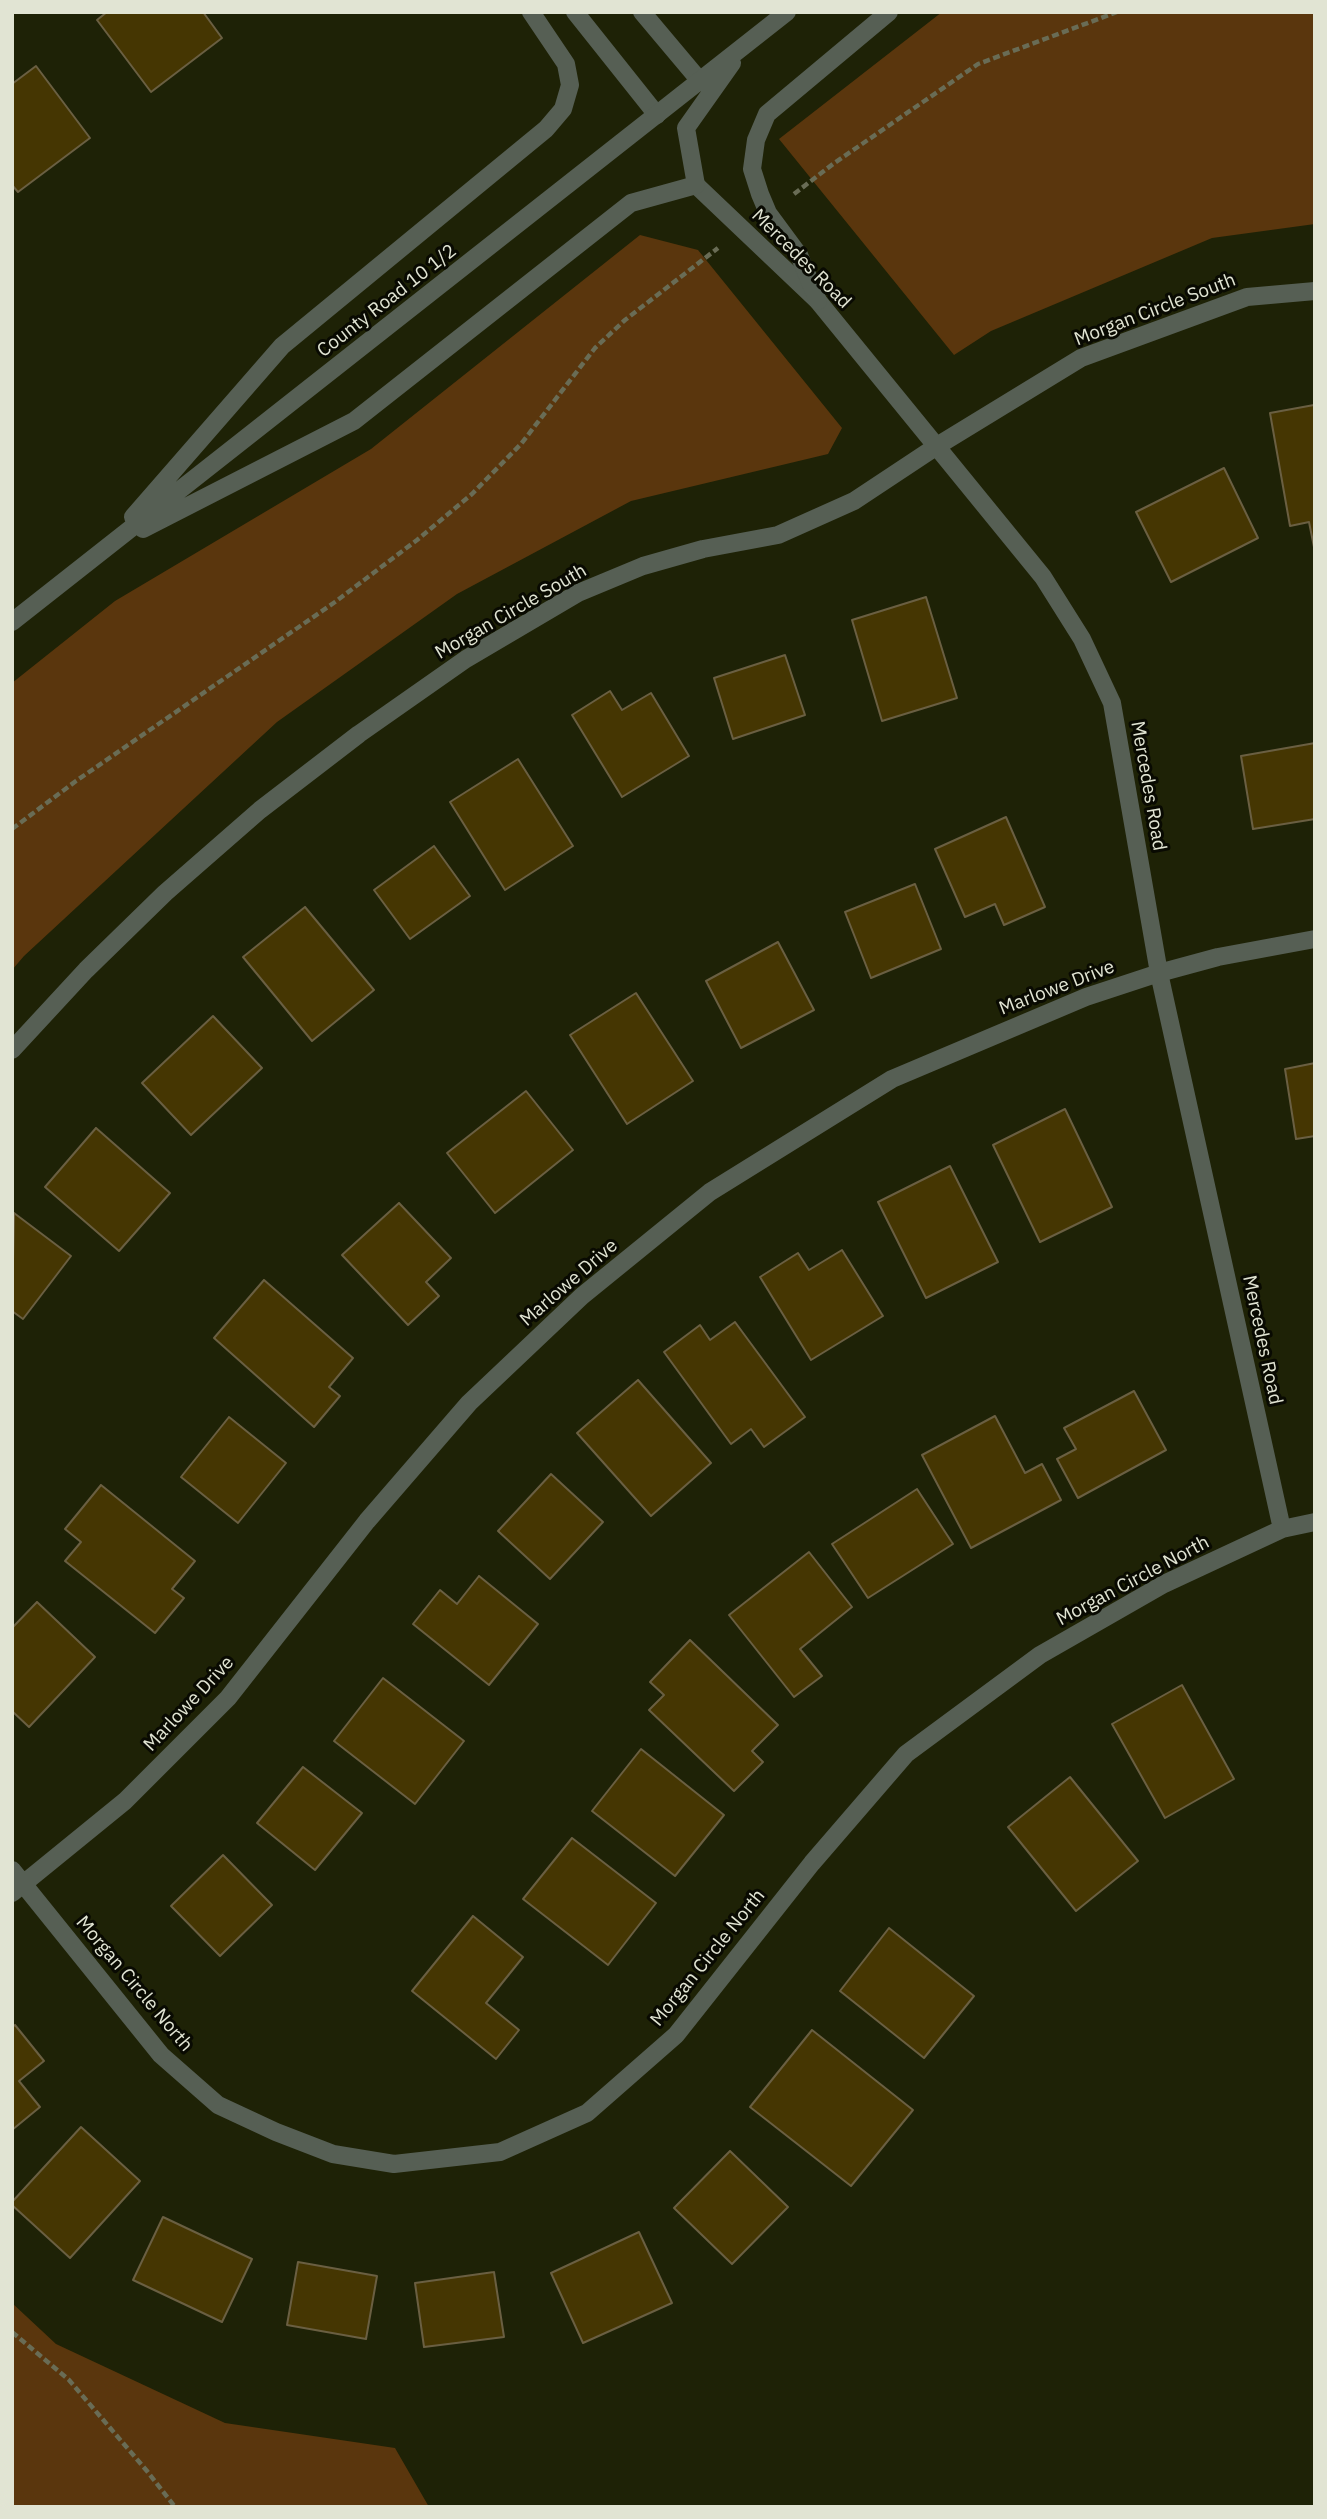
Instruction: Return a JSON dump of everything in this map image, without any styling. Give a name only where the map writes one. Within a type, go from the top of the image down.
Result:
[{"type":"street","points":[[106,549],[282,346],[546,129],[563,109],[570,85],[566,64],[531,12]]},
{"type":"street","points":[[575,12],[657,115]]},
{"type":"street","points":[[642,12],[700,81]]},
{"type":"street","name":"County Road 10 1/2","points":[[12,622],[787,12]]},
{"type":"street","points":[[818,301],[799,255],[768,213],[760,194],[752,169],[756,140],[767,114],[889,12]]},
{"type":"street","points":[[106,549],[354,421],[631,203],[696,185],[686,128],[743,47]]},
{"type":"street","name":"Mercedes Road","points":[[696,185],[818,301],[1043,577],[1082,639],[1112,703],[1159,972],[1282,1529]]},
{"type":"street","name":"Morgan Circle South","points":[[12,1049],[86,970],[165,893],[260,810],[359,734],[466,659],[578,593],[643,566],[703,549],[778,535],[854,501],[937,446],[1081,358],[1247,297],[1315,292]]},
{"type":"street","name":"Marlowe Drive","points":[[18,1889],[125,1801],[228,1698],[368,1521],[469,1403],[582,1296],[710,1192],[892,1079],[1086,997],[1159,972],[1218,957],[1315,939]]},
{"type":"street","name":"Morgan Circle North","points":[[18,1889],[161,2056],[218,2105],[276,2132],[333,2154],[394,2164],[500,2152],[587,2113],[676,2035],[812,1863],[906,1754],[1040,1655],[1164,1584],[1282,1529],[1315,1522]]},
{"type":"street","points":[[12,1870],[18,1889]]},
{"type":"path","points":[[788,197],[978,64],[1117,12]]},
{"type":"path","points":[[12,829],[76,781],[335,602],[417,540],[472,494],[522,444],[595,348],[635,312],[721,246]]},
{"type":"path","points":[[12,2332],[69,2380],[175,2507]]},
{"type":"shaded area","points":[[942,12],[1315,12],[1315,224],[1212,238],[991,331],[954,355],[779,139]]},
{"type":"shaded area","points":[[640,235],[698,250],[842,428],[828,454],[631,501],[457,594],[277,722],[12,970],[12,683],[115,601],[371,449]]},
{"type":"shaded area","points":[[12,2303],[56,2344],[225,2423],[395,2448],[429,2507],[12,2507]]},
{"type":"building","points":[[107,12],[203,12],[222,38],[151,92],[97,20]]},
{"type":"building","points":[[36,66],[90,138],[18,192],[12,185],[12,84]]},
{"type":"building","points":[[1314,405],[1315,547],[1309,522],[1290,526],[1270,413]]},
{"type":"building","points":[[1224,468],[1258,538],[1171,582],[1136,512]]},
{"type":"building","points":[[926,597],[957,698],[882,721],[852,620]]},
{"type":"building","points":[[785,655],[805,715],[733,739],[714,678]]},
{"type":"building","points":[[610,691],[622,710],[651,693],[689,756],[622,797],[572,715]]},
{"type":"building","points":[[1315,743],[1315,819],[1253,829],[1241,756]]},
{"type":"building","points":[[518,759],[573,846],[505,890],[450,802]]},
{"type":"building","points":[[1006,817],[1045,907],[1004,925],[995,904],[965,917],[935,849]]},
{"type":"building","points":[[434,846],[470,896],[410,939],[374,890]]},
{"type":"building","points":[[915,884],[941,949],[871,978],[845,912]]},
{"type":"building","points":[[305,907],[374,990],[312,1041],[243,957]]},
{"type":"building","points":[[778,942],[814,1010],[741,1048],[706,981]]},
{"type":"building","points":[[636,993],[693,1081],[627,1124],[570,1035]]},
{"type":"building","points":[[213,1016],[262,1068],[191,1135],[142,1083]]},
{"type":"building","points":[[1315,1063],[1315,1136],[1296,1139],[1285,1069]]},
{"type":"building","points":[[526,1091],[573,1150],[495,1213],[447,1153]]},
{"type":"building","points":[[1065,1109],[1112,1207],[1040,1242],[993,1145]]},
{"type":"building","points":[[96,1128],[170,1193],[119,1251],[45,1187]]},
{"type":"building","points":[[950,1166],[998,1262],[926,1298],[878,1202]]},
{"type":"building","points":[[399,1203],[451,1258],[426,1282],[439,1296],[408,1325],[342,1255]]},
{"type":"building","points":[[14,1213],[71,1256],[23,1319],[12,1311]]},
{"type":"building","points":[[842,1250],[883,1316],[811,1360],[760,1277],[798,1253],[809,1270]]},
{"type":"building","points":[[264,1280],[353,1358],[329,1387],[340,1396],[314,1427],[214,1338]]},
{"type":"building","points":[[735,1322],[805,1417],[764,1447],[751,1429],[731,1444],[664,1352],[700,1325],[710,1340]]},
{"type":"building","points":[[638,1380],[711,1463],[651,1516],[577,1433]]},
{"type":"building","points":[[1134,1391],[1166,1450],[1078,1498],[1057,1459],[1076,1449],[1064,1428]]},
{"type":"building","points":[[995,1416],[1025,1473],[1042,1464],[1061,1500],[971,1548],[922,1455]]},
{"type":"building","points":[[229,1417],[286,1463],[238,1523],[181,1477]]},
{"type":"building","points":[[551,1474],[603,1522],[550,1579],[498,1531]]},
{"type":"building","points":[[101,1485],[195,1561],[172,1589],[184,1598],[155,1633],[65,1561],[81,1542],[65,1529]]},
{"type":"building","points":[[917,1489],[953,1544],[868,1598],[832,1544]]},
{"type":"building","points":[[809,1552],[852,1607],[800,1649],[822,1676],[794,1697],[729,1615]]},
{"type":"building","points":[[479,1576],[538,1624],[489,1685],[413,1624],[440,1590],[457,1604]]},
{"type":"building","points":[[37,1602],[95,1657],[29,1727],[12,1711],[12,1628]]},
{"type":"building","points":[[690,1640],[778,1725],[752,1751],[763,1762],[734,1791],[649,1710],[664,1695],[650,1682]]},
{"type":"building","points":[[383,1678],[464,1741],[415,1804],[334,1741]]},
{"type":"building","points":[[1182,1685],[1234,1779],[1165,1818],[1112,1724]]},
{"type":"building","points":[[641,1749],[724,1815],[675,1876],[592,1811]]},
{"type":"building","points":[[303,1767],[362,1813],[315,1870],[257,1823]]},
{"type":"building","points":[[1070,1777],[1138,1861],[1076,1911],[1008,1827]]},
{"type":"building","points":[[572,1838],[656,1903],[608,1965],[523,1899]]},
{"type":"building","points":[[223,1855],[272,1905],[220,1956],[171,1906]]},
{"type":"building","points":[[473,1916],[523,1957],[486,2003],[519,2030],[496,2059],[412,1991]]},
{"type":"building","points":[[889,1928],[974,1996],[924,2058],[840,1991]]},
{"type":"building","points":[[15,2025],[44,2061],[19,2081],[40,2107],[12,2130],[12,2027]]},
{"type":"building","points":[[812,2030],[913,2110],[851,2186],[750,2107]]},
{"type":"building","points":[[81,2127],[140,2181],[70,2258],[12,2205],[12,2202]]},
{"type":"building","points":[[730,2151],[788,2207],[732,2264],[674,2208]]},
{"type":"building","points":[[163,2217],[252,2259],[222,2322],[133,2280]]},
{"type":"building","points":[[639,2232],[672,2303],[583,2343],[551,2273]]},
{"type":"building","points":[[298,2262],[377,2276],[366,2339],[287,2325]]},
{"type":"building","points":[[494,2272],[504,2337],[424,2347],[415,2283]]}]
